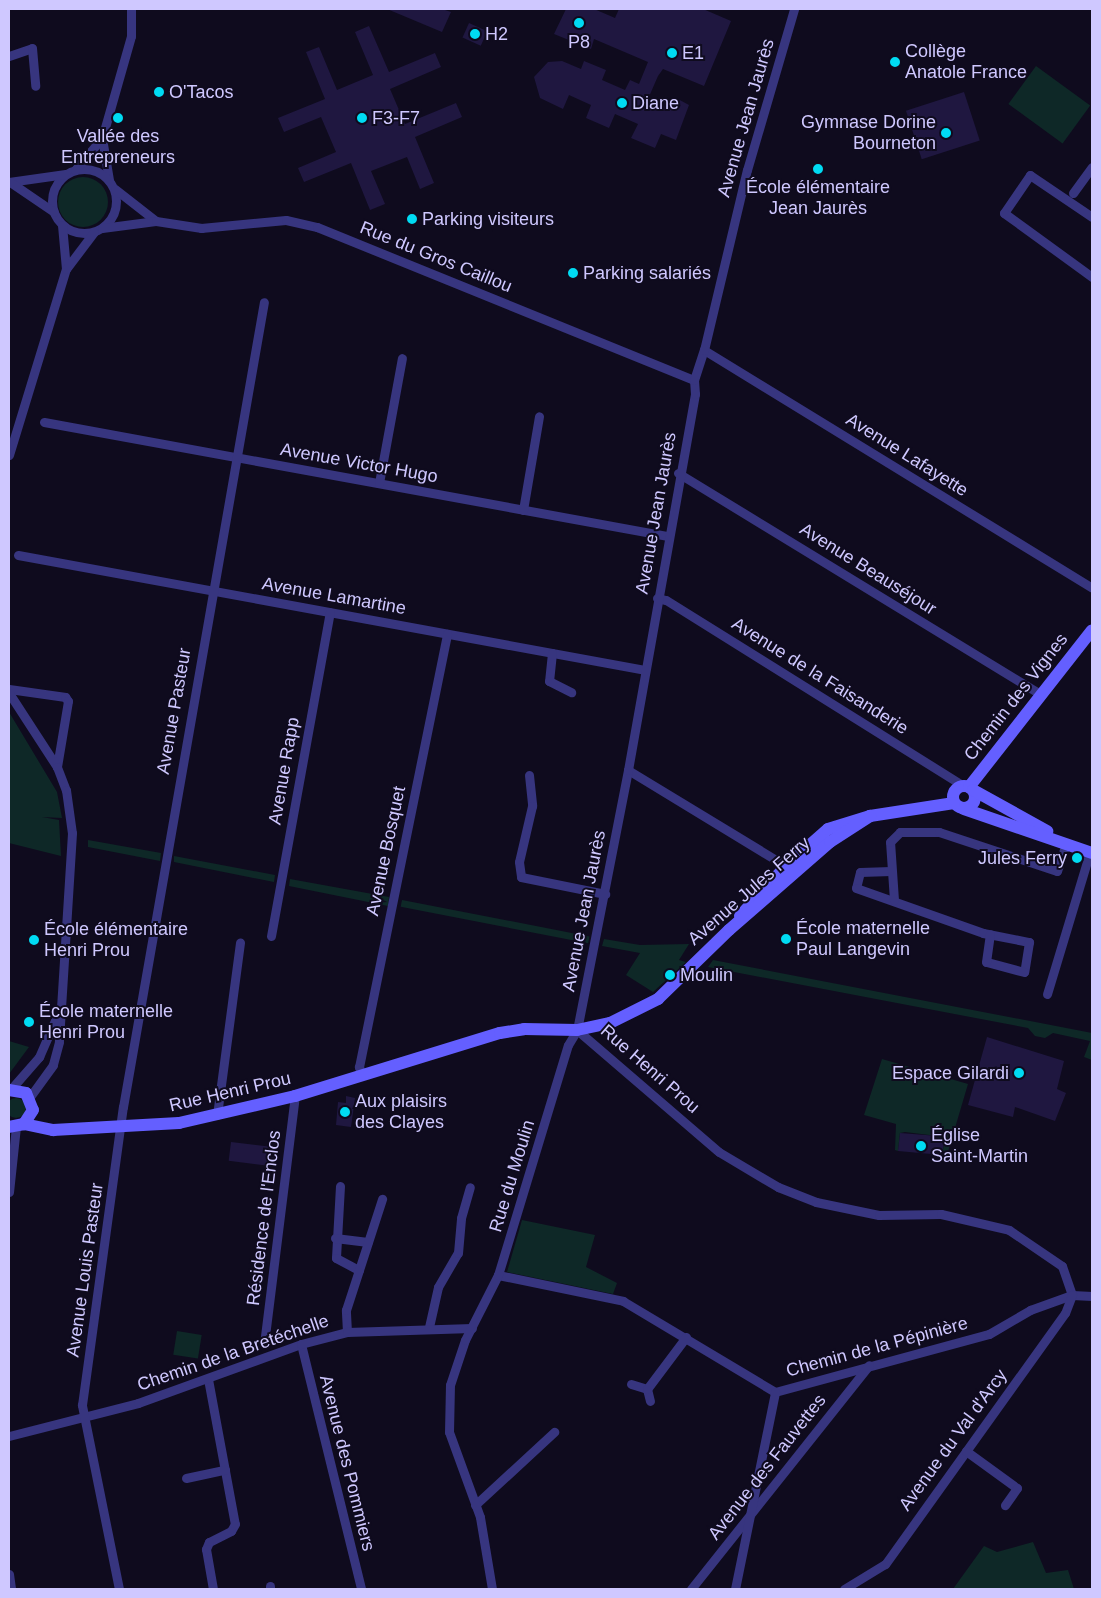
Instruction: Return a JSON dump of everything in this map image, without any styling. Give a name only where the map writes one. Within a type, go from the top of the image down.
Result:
[{"type":"street","points":[[75,170],[102,138],[131,36],[130,9]]},
{"type":"street","name":"Avenue Jean Jaurès","points":[[577,1030],[628,770],[678,473],[695,394],[694,380],[704,350],[747,170],[794,9]]},
{"type":"street","points":[[9,56],[32,48],[34,86]]},
{"type":"street","points":[[66,269],[116,206],[114,189],[109,180],[102,138]]},
{"type":"street","points":[[1073,193],[1092,167]]},
{"type":"street","points":[[10,182],[66,174],[75,170],[94,170],[109,180]]},
{"type":"street","points":[[54,212],[54,191],[66,174]]},
{"type":"street","points":[[1092,217],[1030,175],[1004,213],[1092,277]]},
{"type":"street","points":[[9,455],[66,269],[62,225],[54,212],[10,182]]},
{"type":"street","name":"Rue du Gros Caillou","points":[[114,189],[156,221]]},
{"type":"street","name":"Rue du Gros Caillou","points":[[98,230],[156,221],[201,228],[286,220],[317,227],[694,380]]},
{"type":"street","points":[[62,225],[77,233],[98,230]]},
{"type":"street","name":"Avenue Pasteur","points":[[121,1127],[264,302]]},
{"type":"street","name":"Avenue Lafayette","points":[[704,350],[1092,588]]},
{"type":"street","points":[[379,483],[402,358]]},
{"type":"street","points":[[523,510],[538,416]]},
{"type":"street","name":"Avenue Victor Hugo","points":[[44,422],[667,536]]},
{"type":"street","name":"Avenue Beauséjour","points":[[678,473],[1041,695]]},
{"type":"street","name":"Avenue Lamartine","points":[[18,555],[645,670]]},
{"type":"street","name":"Avenue de la Faisanderie","points":[[657,598],[666,600],[969,788]]},
{"type":"street","name":"Avenue Rapp","points":[[271,936],[330,612]]},
{"type":"street","name":"Chemin des Vignes","points":[[969,788],[1092,630]]},
{"type":"street","name":"Avenue Bosquet","points":[[362,1075],[361,1057],[447,634]]},
{"type":"street","points":[[552,653],[549,681],[571,692]]},
{"type":"street","points":[[9,689],[65,697],[68,701],[58,766]]},
{"type":"street","points":[[9,694],[58,766],[70,812],[72,833],[56,1057],[31,1104],[16,1126],[9,1192]]},
{"type":"street","points":[[628,770],[791,869]]},
{"type":"street","points":[[529,775],[532,806],[519,862],[521,877],[604,894]]},
{"type":"street","points":[[959,806],[976,800],[969,788]]},
{"type":"street","points":[[1047,994],[1091,853],[959,806],[954,793],[969,788],[1066,843]]},
{"type":"street","name":"Avenue Jules Ferry","points":[[577,1030],[610,1023],[646,1008],[729,930],[791,869],[828,829],[870,816],[959,806]]},
{"type":"street","points":[[894,900],[890,842],[900,832],[940,832],[1057,871],[1066,843]]},
{"type":"street","points":[[891,872],[860,872],[856,888],[990,934],[1029,942],[1024,972],[986,962],[990,934]]},
{"type":"street","points":[[217,1115],[240,943]]},
{"type":"street","points":[[53,1130],[31,1104],[10,1089],[46,1045],[60,1006]]},
{"type":"street","name":"Rue Henri Prou","points":[[16,1126],[53,1130],[161,1125],[217,1115],[295,1096],[500,1033],[524,1029],[577,1030],[705,1141],[745,1169],[816,1202],[850,1210],[879,1215],[941,1214],[1009,1230],[1062,1266],[1072,1295]]},
{"type":"street","name":"Rue du Moulin","points":[[492,1589],[475,1505],[449,1432],[450,1385],[472,1328],[498,1275],[568,1045],[577,1030]]},
{"type":"street","name":"Résidence de l'Enclos","points":[[264,1344],[295,1096]]},
{"type":"street","name":"Avenue Louis Pasteur","points":[[119,1589],[82,1405],[121,1127]]},
{"type":"street","points":[[340,1186],[335,1238],[336,1258],[359,1270]]},
{"type":"street","points":[[429,1327],[438,1287],[458,1253],[461,1218],[470,1187]]},
{"type":"street","points":[[346,1332],[346,1310],[382,1198]]},
{"type":"street","points":[[335,1238],[368,1242]]},
{"type":"street","name":"Chemin de la Pépinière","points":[[498,1275],[623,1301],[686,1336],[775,1392],[989,1334],[1030,1310],[1072,1295]]},
{"type":"street","points":[[1072,1295],[1092,1296]]},
{"type":"street","name":"Avenue du Val d'Arcy","points":[[844,1589],[885,1564],[1065,1313],[1072,1295]]},
{"type":"street","name":"Chemin de la Bretéchelle","points":[[9,1436],[84,1418],[208,1379],[301,1344],[346,1332],[429,1327],[472,1328]]},
{"type":"street","points":[[647,1389],[686,1336]]},
{"type":"street","name":"Avenue des Pommiers","points":[[301,1344],[361,1589]]},
{"type":"street","name":"Avenue des Fauvettes","points":[[691,1589],[869,1365]]},
{"type":"street","points":[[208,1379],[235,1524],[231,1531],[209,1542],[206,1549],[213,1589]]},
{"type":"street","points":[[631,1384],[647,1389]]},
{"type":"street","points":[[647,1389],[650,1401]]},
{"type":"street","points":[[735,1589],[775,1392]]},
{"type":"street","points":[[475,1505],[554,1432]]},
{"type":"street","points":[[966,1451],[1016,1488],[1005,1505]]},
{"type":"street","points":[[186,1478],[225,1470]]},
{"type":"street","points":[[9,1574],[11,1589]]},
{"type":"green space","points":[[1036,66],[1090,105],[1063,143],[1008,104]]},
{"type":"green space","points":[[83,177],[97,181],[104,188],[108,202],[104,216],[97,223],[83,227],[69,223],[62,216],[58,202],[62,188],[69,181]]},
{"type":"green space","points":[[9,712],[57,792],[62,818],[42,817],[59,820],[61,856],[9,843]]},
{"type":"green space","points":[[88,840],[161,853],[160,861],[88,847]]},
{"type":"green space","points":[[174,856],[275,875],[274,882],[174,862]]},
{"type":"green space","points":[[290,879],[389,897],[388,906],[289,886]]},
{"type":"green space","points":[[402,900],[589,936],[588,943],[401,907]]},
{"type":"green space","points":[[604,939],[640,945],[689,944],[679,960],[686,962],[653,992],[626,975],[640,953],[602,946]]},
{"type":"green space","points":[[713,960],[1092,1033],[1092,1060],[1084,1057],[1090,1041],[1053,1033],[1045,1038],[1035,1036],[1028,1028],[708,967]]},
{"type":"green space","points":[[9,1041],[29,1047],[9,1074]]},
{"type":"green space","points":[[882,1059],[968,1084],[947,1155],[942,1155],[944,1143],[937,1142],[937,1136],[905,1132],[900,1133],[898,1151],[895,1150],[896,1124],[864,1115]]},
{"type":"green space","points":[[16,1098],[23,1101],[26,1108],[23,1115],[16,1118],[9,1115],[6,1108],[9,1101]]},
{"type":"green space","points":[[522,1220],[595,1235],[586,1267],[617,1283],[613,1294],[507,1272]]},
{"type":"green space","points":[[177,1331],[202,1335],[198,1359],[173,1355]]},
{"type":"green space","points":[[1033,1542],[1046,1573],[1068,1570],[1074,1589],[953,1589],[984,1546],[997,1552]]},
{"type":"building","points":[[387,9],[442,9],[451,12],[442,32]]},
{"type":"building","points":[[566,9],[594,9],[615,18],[619,9],[703,9],[731,21],[704,86],[663,69],[658,76],[648,99],[671,109],[676,98],[689,105],[676,140],[661,134],[655,148],[631,138],[638,124],[615,114],[609,128],[586,118],[591,105],[569,95],[563,109],[540,98],[534,77],[548,62],[562,61],[581,69],[584,61],[606,70],[602,80],[625,90],[630,80],[639,84],[648,62],[594,39],[591,49],[554,34]]},
{"type":"building","name":"H2","points":[[469,23],[487,31],[481,46],[462,38]]},
{"type":"building","name":"F3-F7","points":[[369,26],[389,72],[435,53],[441,67],[390,89],[405,124],[456,103],[462,117],[415,137],[434,183],[420,189],[407,157],[371,171],[385,204],[370,210],[351,163],[304,182],[298,168],[336,152],[321,117],[284,132],[278,118],[325,99],[306,52],[319,47],[337,90],[373,75],[355,32]]},
{"type":"building","name":"Gymnase Dorine Bourneton","points":[[964,92],[980,141],[922,159],[906,111]]},
{"type":"building","name":"Espace Gilardi","points":[[987,1037],[1064,1061],[1057,1089],[1066,1093],[1055,1121],[1015,1107],[1013,1117],[968,1105]]},
{"type":"building","name":"Aux plaisirs des Clayes","points":[[346,1096],[355,1098],[351,1127],[336,1125],[338,1102],[346,1103]]},
{"type":"building","name":"Église Saint-Martin","points":[[900,1133],[938,1136],[937,1142],[944,1142],[942,1155],[898,1151]]},
{"type":"building","points":[[231,1142],[277,1148],[274,1166],[229,1161]]},
{"type":"place","name":"P8","points":[[579,23]]},
{"type":"place","name":"H2","points":[[475,34]]},
{"type":"place","name":"E1","points":[[672,53]]},
{"type":"place","name":"Collège Anatole France","points":[[895,62]]},
{"type":"place","name":"O'Tacos","points":[[159,92]]},
{"type":"place","name":"Diane","points":[[622,103]]},
{"type":"place","name":"Vallée des Entrepreneurs","points":[[118,118]]},
{"type":"place","name":"F3-F7","points":[[362,118]]},
{"type":"place","name":"Gymnase Dorine Bourneton","points":[[946,133]]},
{"type":"place","name":"École élémentaire Jean Jaurès","points":[[818,169]]},
{"type":"place","name":"Parking visiteurs","points":[[412,219]]},
{"type":"place","name":"Parking salariés","points":[[573,273]]},
{"type":"place","name":"Jules Ferry","points":[[1077,858]]},
{"type":"place","name":"École maternelle Paul Langevin","points":[[786,939]]},
{"type":"place","name":"École élémentaire Henri Prou","points":[[34,940]]},
{"type":"place","name":"Moulin","points":[[670,975]]},
{"type":"place","name":"École maternelle Henri Prou","points":[[29,1022]]},
{"type":"place","name":"Espace Gilardi","points":[[1019,1073]]},
{"type":"place","name":"Aux plaisirs des Clayes","points":[[345,1112]]},
{"type":"place","name":"Église Saint-Martin","points":[[921,1146]]}]
